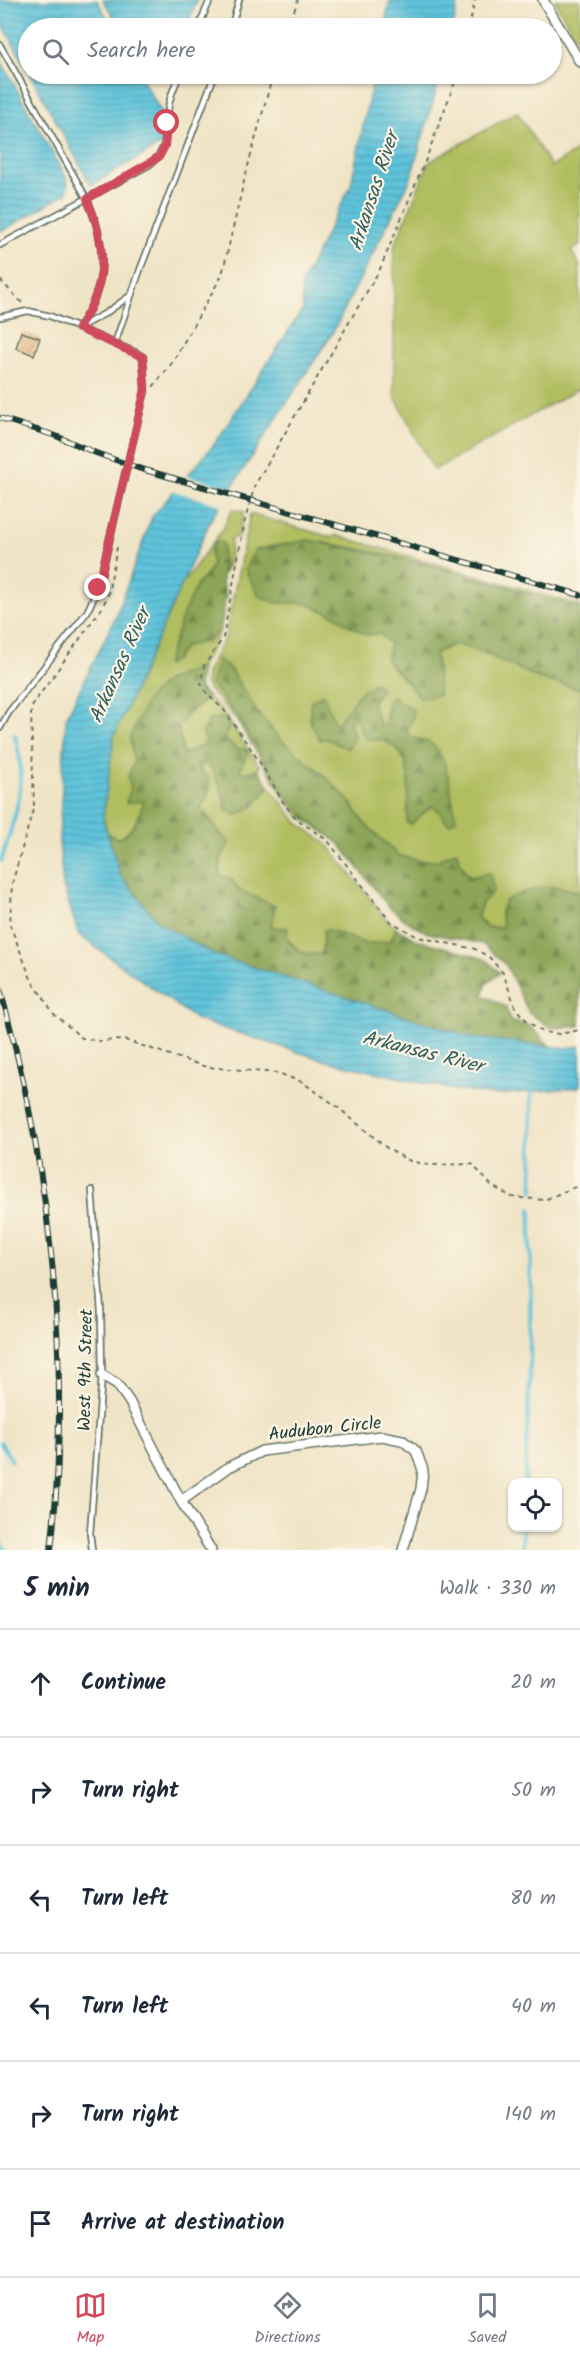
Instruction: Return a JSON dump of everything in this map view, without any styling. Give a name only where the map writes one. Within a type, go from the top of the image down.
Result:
[{"type":"street","points":[[543,0],[554,18]]},
{"type":"street","points":[[562,32],[580,62]]},
{"type":"street","points":[[102,1375],[117,1384],[129,1401],[181,1501],[211,1550]]},
{"type":"street","name":"Audubon Circle","points":[[181,1501],[229,1467],[262,1451],[382,1436],[402,1440],[416,1451],[423,1470],[421,1489],[403,1550]]},
{"type":"lane","points":[[202,18],[210,0]]},
{"type":"lane","points":[[234,18],[239,0]]},
{"type":"lane","points":[[0,45],[18,77]]},
{"type":"lane","points":[[22,84],[87,199],[96,220],[103,260],[95,298],[78,328]]},
{"type":"lane","points":[[0,245],[87,199],[159,157],[165,146],[170,97],[176,84]]},
{"type":"lane","points":[[115,343],[211,84]]},
{"type":"lane","points":[[78,328],[106,313],[131,295]]},
{"type":"lane","points":[[0,317],[31,312],[50,316],[143,357],[145,390],[104,569],[87,612],[9,712],[0,728]]},
{"type":"lane","name":"West 9th Street","points":[[92,1190],[101,1311],[102,1375],[90,1533],[92,1550]]},
{"type":"path","points":[[292,18],[298,0]]},
{"type":"path","points":[[472,18],[476,0]]},
{"type":"path","points":[[153,387],[172,363],[222,275],[247,166],[270,84]]},
{"type":"path","points":[[454,84],[380,269],[255,485],[245,520],[223,638],[204,666],[201,684],[208,695],[224,710],[259,761],[285,806],[297,819],[328,841],[390,921],[418,937],[475,949],[489,957],[503,973],[516,1009],[527,1021],[543,1032],[559,1034],[580,1030]]},
{"type":"path","points":[[0,280],[31,312]]},
{"type":"path","points":[[118,543],[108,595],[102,608],[33,704],[31,713],[34,806],[12,884],[10,925],[31,979],[54,1014],[82,1038],[99,1041],[125,1040],[206,1067],[278,1073],[302,1082],[335,1105],[388,1149],[410,1161],[428,1165],[472,1164],[492,1186],[512,1197],[544,1200],[580,1185]]},
{"type":"green space","points":[[554,0],[580,0],[580,44]]},
{"type":"green space","points":[[517,112],[551,167],[580,149],[580,245],[571,251],[580,266],[580,388],[434,470],[394,395],[394,247],[429,162]]},
{"type":"green space","points":[[232,509],[244,512],[239,536],[231,539],[229,563],[223,575],[224,562],[210,553],[212,565],[197,585],[166,665],[176,659],[185,646],[209,641],[220,630],[201,666],[165,682],[130,736],[134,762],[128,776],[131,788],[126,803],[145,800],[132,827],[118,839],[108,834],[103,818],[113,736],[182,584],[223,529]]},
{"type":"green space","points":[[250,514],[334,538],[335,535],[580,605],[580,608],[423,563],[367,550],[308,540],[295,544],[270,546],[277,603],[304,603],[335,615],[347,624],[381,634],[390,644],[386,660],[421,698],[438,674],[435,653],[454,643],[477,650],[541,679],[580,689],[580,892],[554,886],[501,911],[502,928],[487,927],[477,917],[482,903],[494,890],[469,875],[462,866],[456,851],[439,860],[419,861],[398,855],[363,822],[352,804],[325,776],[281,740],[256,711],[230,669],[210,683],[236,715],[288,798],[339,843],[299,816],[284,797],[236,719],[205,683],[206,673],[225,637]]},
{"type":"green space","points":[[308,540],[423,563],[580,608],[580,689],[541,679],[477,650],[454,644],[435,653],[439,695],[421,698],[386,660],[390,644],[381,634],[367,635],[335,615],[304,603],[277,603],[259,596],[245,569],[255,550]]},
{"type":"green space","points":[[215,541],[223,543],[222,584],[226,595],[221,629],[209,641],[185,646],[176,659],[166,665],[184,612],[197,585],[212,565],[210,553]]},
{"type":"green space","points":[[218,659],[230,669],[256,711],[281,740],[325,776],[352,804],[363,822],[398,855],[419,861],[439,860],[456,851],[463,870],[471,877],[490,873],[494,890],[482,903],[477,917],[487,927],[502,928],[501,911],[506,900],[526,891],[550,887],[580,892],[580,1026],[552,1028],[529,1013],[506,965],[483,944],[428,933],[408,922],[388,906],[339,843],[306,818],[288,798],[236,715],[210,683]]},
{"type":"green space","points":[[201,666],[198,687],[206,699],[189,712],[178,727],[183,754],[197,749],[205,742],[203,731],[208,721],[223,717],[230,725],[224,739],[237,749],[246,749],[248,754],[239,770],[246,773],[258,769],[269,786],[255,805],[238,815],[227,811],[221,788],[209,765],[199,764],[200,772],[208,776],[210,785],[208,796],[200,807],[229,843],[222,856],[219,875],[232,880],[240,891],[275,906],[271,927],[288,928],[287,938],[294,947],[306,953],[322,954],[324,930],[361,942],[372,943],[391,941],[396,928],[415,939],[485,959],[500,973],[487,983],[483,995],[506,1007],[510,1021],[530,1026],[551,1047],[474,1038],[215,955],[159,923],[120,875],[108,834],[118,839],[124,836],[138,818],[144,801],[126,803],[131,788],[128,776],[134,762],[130,736],[149,697],[165,682]]},
{"type":"green space","points":[[376,683],[381,689],[372,703],[380,726],[386,724],[387,701],[393,696],[413,710],[413,718],[407,729],[410,737],[432,744],[443,759],[456,819],[450,824],[432,806],[411,824],[407,823],[408,776],[402,755],[394,746],[384,741],[365,739],[356,718],[350,722],[354,738],[348,749],[327,739],[320,740],[310,720],[311,701],[323,694],[336,725],[362,690]]},
{"type":"green space","points":[[198,687],[223,712],[260,767],[246,773],[238,770],[237,749],[224,739],[230,725],[197,749],[183,754],[178,727],[189,712],[206,700]]},
{"type":"green space","points":[[198,764],[209,764],[221,788],[227,811],[238,815],[255,805],[269,786],[297,822],[328,845],[387,920],[396,928],[391,941],[367,943],[324,930],[322,955],[305,954],[271,927],[275,906],[240,891],[232,880],[219,875],[222,856],[229,843],[199,807],[200,772]]},
{"type":"water","points":[[0,0],[97,0],[107,18],[18,18],[18,52],[0,19]]},
{"type":"water","points":[[103,0],[197,0],[190,18],[115,18]]},
{"type":"water","points":[[390,0],[458,0],[455,18],[386,18]]},
{"type":"water","points":[[0,59],[68,181],[67,193],[2,231],[0,230]]},
{"type":"water","points":[[35,84],[145,84],[166,120],[164,143],[91,185]]},
{"type":"water","name":"Arkansas River","points":[[372,84],[438,84],[410,180],[333,332],[211,519],[114,736],[103,818],[120,875],[159,923],[215,955],[474,1038],[567,1048],[580,1046],[580,1087],[496,1095],[454,1090],[327,1061],[197,1020],[79,935],[63,885],[59,840],[66,718],[116,616],[152,517],[216,442],[303,309],[301,284],[351,185]]},
{"type":"pier","points":[[184,475],[234,489],[223,506],[171,490]]},
{"type":"building","points":[[21,332],[40,338],[34,355],[16,348]]},
{"type":"waterway","points":[[1,861],[15,814],[20,785],[19,753],[15,735]]},
{"type":"waterway","points":[[531,1089],[533,1191]]},
{"type":"waterway","points":[[525,1478],[530,1370],[531,1209]]},
{"type":"waterway","points":[[0,1442],[12,1461]]},
{"type":"waterway","points":[[522,1550],[523,1532]]},
{"type":"waterway","points":[[0,1542],[6,1550]]},
{"type":"railway","points":[[0,418],[56,436],[138,468],[580,595]]},
{"type":"railway","points":[[0,989],[18,1058],[32,1127],[44,1197],[52,1268],[58,1338],[59,1409],[57,1480],[51,1550]]},
{"type":"route","points":[[98,588],[145,390],[145,374],[143,357],[78,328],[95,298],[103,260],[96,220],[87,199],[159,157],[165,146],[167,123]]}]
